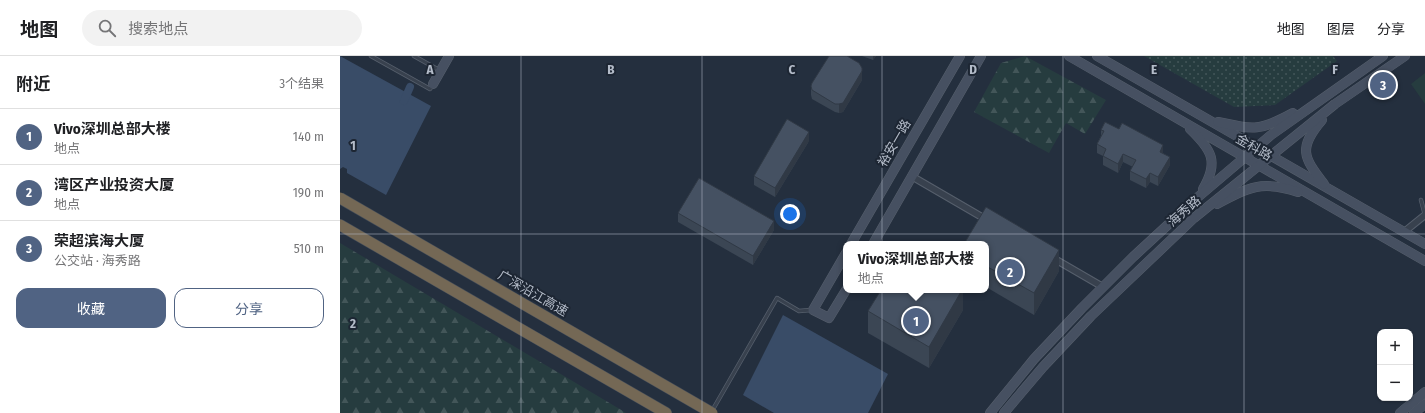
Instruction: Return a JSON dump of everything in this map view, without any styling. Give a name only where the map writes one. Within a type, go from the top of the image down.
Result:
[{"type":"highway","name":"广深沿江高速","points":[[340,198],[712,413]]},
{"type":"highway","points":[[340,225],[666,413]]},
{"type":"main road","points":[[433,84],[449,56]]},
{"type":"main road","name":"裕安一路","points":[[853,241],[960,56]]},
{"type":"main road","name":"金科路","points":[[1069,56],[1425,261]]},
{"type":"main road","name":"金科路","points":[[1097,56],[1425,244]]},
{"type":"main road","name":"海秀路","points":[[990,413],[1034,358],[1103,287],[1198,197],[1256,147],[1323,97],[1383,56]]},
{"type":"main road","name":"海秀路","points":[[1004,413],[1043,367],[1091,316],[1194,218],[1335,104],[1405,56]]},
{"type":"main road","points":[[875,241],[981,58]]},
{"type":"main road","points":[[1208,120],[1249,128],[1265,126],[1279,121],[1323,97]]},
{"type":"main road","points":[[1328,188],[1308,163],[1305,151],[1309,136],[1335,104]]},
{"type":"main road","points":[[1181,120],[1204,143],[1212,161],[1211,173],[1198,197]]},
{"type":"main road","points":[[1194,218],[1239,192],[1255,187],[1278,186],[1315,197]]},
{"type":"main road","points":[[843,258],[813,310],[829,318],[844,293]]},
{"type":"main road","points":[[1400,413],[1425,392]]},
{"type":"main road","points":[[1414,413],[1425,404]]},
{"type":"street","points":[[912,177],[995,225]]},
{"type":"street","points":[[1404,232],[1424,215]]},
{"type":"street","points":[[1050,256],[1103,287]]},
{"type":"lane","points":[[371,56],[430,89],[433,84]]},
{"type":"lane","points":[[414,56],[441,71]]},
{"type":"lane","points":[[1421,200],[1424,215]]},
{"type":"lane","points":[[712,413],[777,298],[799,311],[813,310]]},
{"type":"green space","points":[[1025,56],[1106,100],[1085,134],[1066,123],[1049,153],[974,112],[1001,63]]},
{"type":"green space","points":[[1144,56],[1333,56],[1337,61],[1275,105],[1234,107]]},
{"type":"green space","points":[[1425,73],[1425,104],[1411,84]]},
{"type":"green space","points":[[340,243],[618,408],[626,413],[340,413]]},
{"type":"water","points":[[340,56],[431,106],[386,195],[347,173],[347,169],[343,167],[340,169]]},
{"type":"water","points":[[783,315],[888,374],[868,413],[774,413],[743,395]]},
{"type":"building","points":[[829,56],[847,56],[859,63],[862,68],[862,71],[843,103],[835,104],[812,90],[812,83]]},
{"type":"building","points":[[787,119],[809,132],[775,188],[754,176]]},
{"type":"building","points":[[1105,122],[1119,129],[1122,123],[1163,145],[1160,152],[1170,157],[1158,177],[1150,173],[1146,179],[1130,171],[1136,160],[1123,154],[1118,164],[1103,156],[1106,149],[1097,144],[1104,131],[1101,130]]},
{"type":"building","points":[[699,178],[774,221],[753,256],[678,213]]},
{"type":"building","points":[[986,207],[1059,250],[1034,293],[989,268],[989,241],[966,241]]},
{"type":"building","points":[[879,293],[960,293],[929,347],[868,311]]},
{"type":"waterway","points":[[404,101],[410,87]]},
{"type":"place","name":"荣超滨海大厦","points":[[1383,85]]},
{"type":"place","name":"湾区产业投资大厦","points":[[1010,272]]},
{"type":"place","name":"Vivo深圳总部大楼","points":[[916,321]]}]
